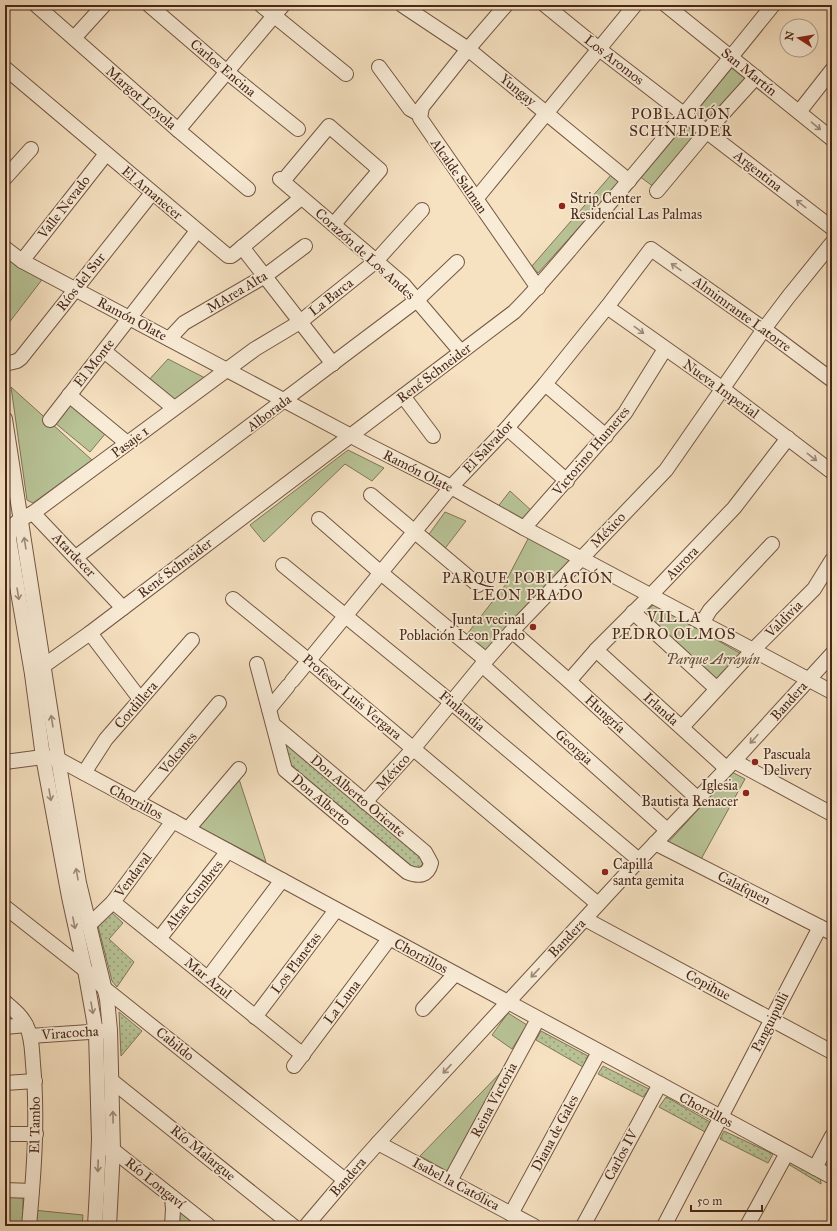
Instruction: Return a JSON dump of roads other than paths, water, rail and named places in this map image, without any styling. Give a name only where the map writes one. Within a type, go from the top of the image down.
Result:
[{"type":"street","name":"Margot Loyola","points":[[36,5],[178,130],[248,189]]},
{"type":"street","points":[[74,38],[104,5]]},
{"type":"street","name":"Carlos Encina","points":[[149,5],[227,72],[298,129]]},
{"type":"street","points":[[261,5],[278,10],[346,74]]},
{"type":"street","name":"Yungay","points":[[402,5],[468,49],[629,181]]},
{"type":"street","points":[[420,114],[422,107],[468,49],[506,5]]},
{"type":"street","name":"Los Aromos","points":[[545,5],[599,49],[685,114]]},
{"type":"street","points":[[476,199],[635,5]]},
{"type":"street","name":"San Martín","points":[[666,5],[832,139]]},
{"type":"street","name":"René Schneider","points":[[32,674],[90,633],[514,312],[538,288],[629,181],[773,5]]},
{"type":"street","points":[[178,130],[278,10]]},
{"type":"street","name":"Alcalde Salman","points":[[379,67],[410,109],[420,114],[421,121],[538,288]]},
{"type":"street","name":"El Amanecer","points":[[5,68],[228,256],[231,256],[242,248],[301,198]]},
{"type":"street","points":[[799,112],[832,70]]},
{"type":"street","points":[[657,191],[707,131],[756,77]]},
{"type":"street","name":"Argentina","points":[[685,114],[832,228]]},
{"type":"street","name":"Corazón de Los Andes","points":[[334,224],[380,170],[329,126],[282,180],[301,198],[334,224],[403,284],[461,352]]},
{"type":"street","points":[[5,178],[31,148]]},
{"type":"street","name":"Valle Nevado","points":[[22,261],[106,154]]},
{"type":"street","name":"Ríos del Sur","points":[[5,364],[17,361],[21,358],[152,193]]},
{"type":"street","name":"La Barca","points":[[226,370],[255,349],[300,322],[376,262],[422,210]]},
{"type":"street","name":"El Monte","points":[[50,420],[197,231]]},
{"type":"street","name":"México","points":[[365,802],[413,749],[484,662],[512,631],[580,558],[666,470],[764,329],[832,243]]},
{"type":"street","name":"MArea Alta","points":[[170,340],[184,323],[265,276],[305,246]]},
{"type":"street","name":"Ramón Olate","points":[[5,248],[22,261],[350,436],[450,487],[832,692]]},
{"type":"street","points":[[242,248],[333,364]]},
{"type":"street","name":"Almimrante Latorre","points":[[651,249],[764,329],[832,380]]},
{"type":"street","name":"El Salvador","points":[[269,709],[450,487],[507,428],[545,384],[608,307],[651,249]]},
{"type":"street","name":"Alborada","points":[[76,557],[285,401],[417,300],[457,262]]},
{"type":"street","name":"Nueva Imperial","points":[[608,307],[723,389],[832,472]]},
{"type":"street","name":"Victorino Humeres","points":[[524,528],[626,413],[665,349]]},
{"type":"street","points":[[104,351],[174,408]]},
{"type":"street","name":"Pasaje 1","points":[[95,1226],[99,1148],[96,1032],[43,757],[32,674],[9,535],[12,527],[226,370]]},
{"type":"street","points":[[545,384],[606,436]]},
{"type":"street","points":[[69,395],[127,443]]},
{"type":"street","points":[[402,396],[433,436]]},
{"type":"street","points":[[5,419],[6,435],[27,516],[44,665],[79,883],[104,988],[110,1030],[113,1150],[109,1226]]},
{"type":"street","points":[[507,428],[567,481]]},
{"type":"street","name":"Aurora","points":[[569,681],[596,650],[651,596],[734,508],[788,438]]},
{"type":"street","points":[[371,495],[478,585]]},
{"type":"street","name":"Atardecer","points":[[27,516],[76,557],[123,608]]},
{"type":"street","name":"Georgia","points":[[319,519],[484,662],[667,830]]},
{"type":"street","points":[[702,623],[714,606],[772,544]]},
{"type":"street","name":"Valdivia","points":[[682,727],[753,650],[814,589],[832,560]]},
{"type":"street","name":"Finlandia","points":[[283,565],[451,702],[639,860]]},
{"type":"street","points":[[5,580],[14,568]]},
{"type":"street","name":"Profesor Luis Vergara","points":[[233,599],[598,904]]},
{"type":"street","points":[[633,612],[717,689]]},
{"type":"street","name":"Hungría","points":[[512,631],[697,798]]},
{"type":"street","points":[[90,633],[140,699]]},
{"type":"street","name":"Cordillera","points":[[84,773],[106,739],[192,640]]},
{"type":"street","name":"Irlanda","points":[[596,650],[682,727],[730,765],[832,814]]},
{"type":"street","name":"Bandera","points":[[306,1226],[378,1143],[655,842],[730,765],[832,654]]},
{"type":"street","name":"Don Alberto","points":[[257,664],[285,770],[407,872],[419,875],[427,872]]},
{"type":"street","name":"Volcanes","points":[[136,802],[219,703]]},
{"type":"street","name":"Don Alberto Oriente","points":[[274,725],[425,852],[431,863],[427,872]]},
{"type":"street","name":"Chorrillos","points":[[5,762],[43,757],[58,759],[832,1177]]},
{"type":"street","points":[[188,830],[239,769]]},
{"type":"street","name":"Vendaval","points":[[89,925],[113,902],[173,822]]},
{"type":"street","name":"Calafquen","points":[[655,842],[826,930]]},
{"type":"street","name":"Altas Cumbres","points":[[159,939],[228,852]]},
{"type":"street","points":[[208,978],[282,880]]},
{"type":"street","name":"Mar Azul","points":[[113,902],[255,1016],[298,1060]]},
{"type":"street","name":"Cabildo","points":[[5,907],[345,1180]]},
{"type":"street","name":"Los Planetas","points":[[255,1016],[336,910]]},
{"type":"street","name":"Copihue","points":[[585,919],[832,1052]]},
{"type":"street","name":"Panguipulli","points":[[664,1226],[771,1020],[826,930]]},
{"type":"street","name":"La Luna","points":[[298,1060],[389,939]]},
{"type":"street","points":[[423,1009],[455,974]]},
{"type":"street","points":[[5,1002],[18,1014],[28,1031]]},
{"type":"street","name":"Reina Victoria","points":[[450,1181],[538,1019]]},
{"type":"street","name":"Viracocha","points":[[5,1027],[28,1031],[96,1032],[110,1030]]},
{"type":"street","name":"El Tambo","points":[[28,1031],[35,1081],[36,1134],[29,1226]]},
{"type":"street","name":"Diana de Gales","points":[[511,1214],[599,1052]]},
{"type":"street","points":[[5,1083],[35,1081]]},
{"type":"street","name":"Río Malargue","points":[[112,1081],[293,1226]]},
{"type":"street","name":"Carlos IV","points":[[583,1226],[660,1084]]},
{"type":"street","points":[[5,1134],[36,1134]]},
{"type":"street","points":[[815,1168],[832,1136]]},
{"type":"street","name":"Isabel la Católica","points":[[378,1143],[534,1226]]},
{"type":"street","name":"Río Longaví","points":[[99,1148],[113,1150],[209,1226]]},
{"type":"street","points":[[747,1226],[787,1153]]},
{"type":"street","points":[[5,1190],[32,1191]]},
{"type":"street","points":[[172,1197],[172,1226]]},
{"type":"place","name":"Strip Center Residencial Las Palmas","points":[[562,206]]},
{"type":"place","name":"Junta vecinal Población Leon Prado","points":[[533,627]]},
{"type":"place","name":"Pascuala Delivery","points":[[755,762]]},
{"type":"place","name":"Iglesia Bautista Renacer","points":[[746,793]]},
{"type":"place","name":"Capilla santa gemita","points":[[605,872]]},
{"type":"district","name":"POBLACIÓN SCHNEIDER","points":[[681,122]]},
{"type":"district","name":"PARQUE POBLACIÓN LEON PRADO","points":[[528,586]]},
{"type":"district","name":"VILLA PEDRO OLMOS","points":[[674,626]]},
{"type":"park label","name":"Parque Arrayán","points":[[713,659]]}]
